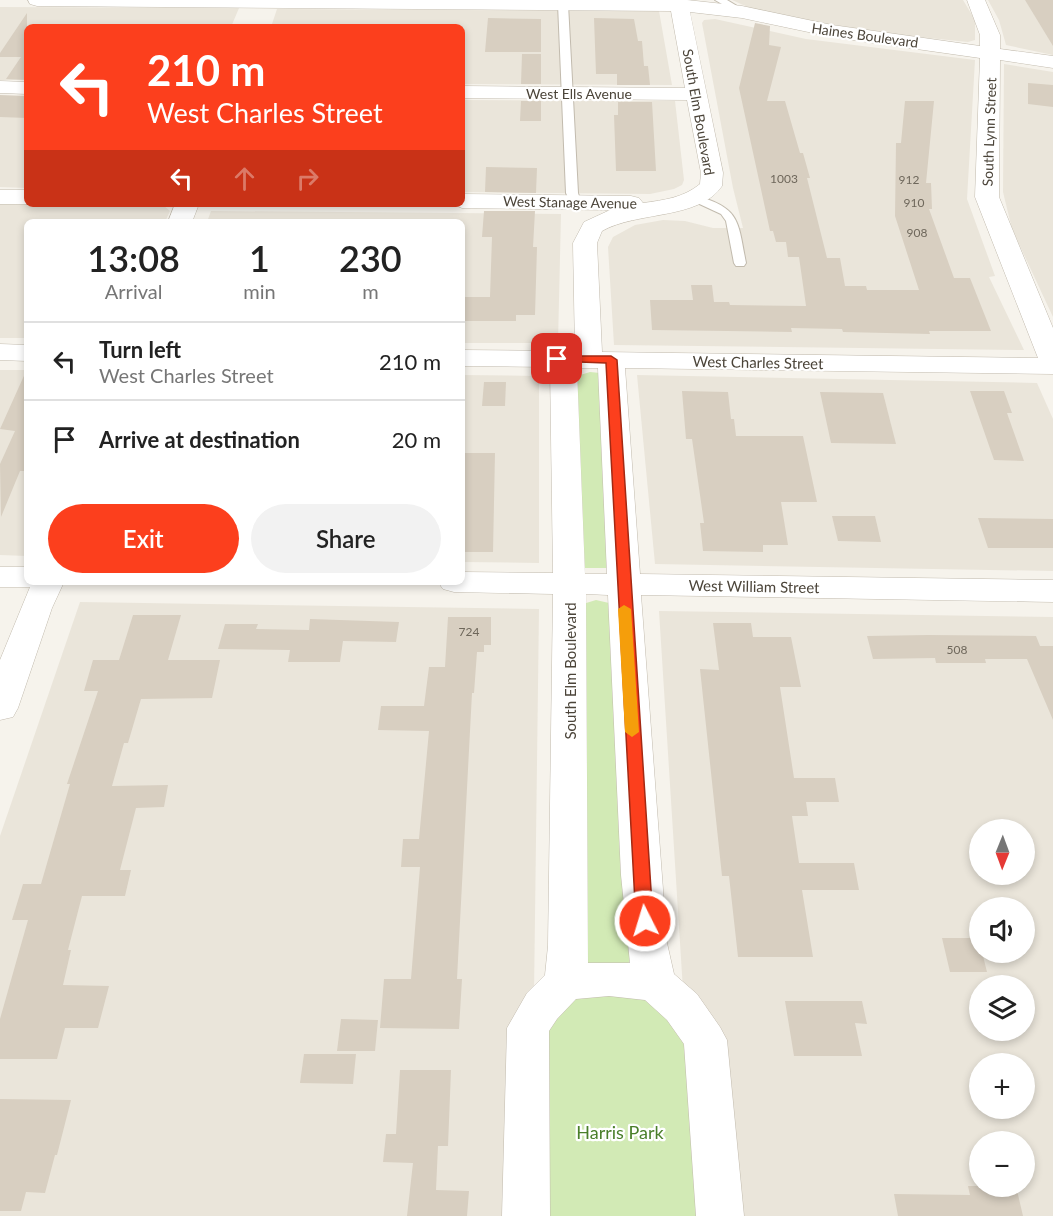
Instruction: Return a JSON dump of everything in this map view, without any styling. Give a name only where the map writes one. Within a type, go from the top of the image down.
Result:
[{"type":"street","name":"Haines Boulevard","points":[[37,0],[255,11],[678,2],[742,12],[832,31],[1053,62]]},
{"type":"street","name":"South Lynn Street","points":[[976,0],[990,34],[987,197],[1053,361]]},
{"type":"street","name":"South Elm Boulevard","points":[[678,2],[712,173],[711,186],[687,201]]},
{"type":"street","points":[[0,87],[24,88]]},
{"type":"street","name":"West Ells Avenue","points":[[465,92],[697,94]]},
{"type":"street","points":[[0,197],[24,197]]},
{"type":"street","name":"West Stanage Avenue","points":[[465,201],[687,201]]},
{"type":"street","points":[[585,243],[592,226],[598,222],[627,211],[687,201]]},
{"type":"street","name":"South Elm Boulevard","points":[[565,982],[569,946],[569,583],[588,359],[585,243],[575,202]]},
{"type":"street","points":[[0,352],[24,353]]},
{"type":"street","name":"West Charles Street","points":[[465,358],[1053,366]]},
{"type":"street","name":"South Elm Boulevard","points":[[588,359],[623,584],[641,875],[647,944],[655,983]]},
{"type":"street","points":[[0,577],[24,577]]},
{"type":"street","name":"West William Street","points":[[465,582],[1053,591]]},
{"type":"street","points":[[0,708],[47,585]]},
{"type":"street","points":[[526,1216],[528,1028],[542,1006],[565,982],[609,979],[655,983],[682,1007],[705,1040],[720,1216]]},
{"type":"lane","points":[[720,0],[742,12]]},
{"type":"lane","points":[[563,4],[575,202]]},
{"type":"lane","points":[[687,201],[725,211],[732,221],[740,263]]},
{"type":"shaded area","points":[[732,0],[963,0],[975,20],[975,40],[968,42],[899,35],[821,23],[750,8]]},
{"type":"shaded area","points":[[988,0],[1053,0],[1053,55],[1006,45],[999,20]]},
{"type":"shaded area","points":[[0,7],[239,8],[232,24],[24,24],[24,80],[0,80]]},
{"type":"shaded area","points":[[277,9],[659,11],[672,85],[465,84],[465,24],[272,24]]},
{"type":"shaded area","points":[[715,19],[806,39],[975,60],[967,199],[995,276],[989,277],[1024,350],[614,345],[608,247],[613,237],[635,225],[663,220],[685,221],[713,228],[743,228],[733,188],[702,23],[704,20]]},
{"type":"shaded area","points":[[1004,64],[1053,72],[1053,317],[1012,229],[1003,192]]},
{"type":"shaded area","points":[[0,97],[24,97],[24,188],[0,187]]},
{"type":"shaded area","points":[[465,100],[675,101],[684,180],[682,185],[674,189],[650,194],[465,192]]},
{"type":"shaded area","points":[[0,204],[24,204],[24,207],[165,207],[170,211],[166,219],[24,219],[24,338],[0,338]]},
{"type":"shaded area","points":[[211,211],[561,214],[558,343],[465,343],[465,219],[208,219]]},
{"type":"shaded area","points":[[0,370],[24,370],[24,556],[0,555]]},
{"type":"shaded area","points":[[465,375],[539,376],[539,563],[465,562]]},
{"type":"shaded area","points":[[637,375],[1037,383],[1053,419],[1053,571],[655,564]]},
{"type":"shaded area","points":[[80,602],[539,609],[534,994],[507,1216],[0,1216],[0,836]]},
{"type":"shaded area","points":[[659,611],[1053,617],[1053,1216],[733,1216],[683,990]]},
{"type":"green space","points":[[590,372],[600,373],[607,568],[585,568],[577,561],[577,376]]},
{"type":"green space","points":[[596,600],[609,603],[633,956],[626,967],[589,967],[582,954],[583,604]]},
{"type":"green space","name":"Harris Park","points":[[577,993],[645,994],[681,1024],[707,1216],[541,1216],[542,1032]]},
{"type":"building","points":[[1025,0],[1053,0],[1053,46]]},
{"type":"building","points":[[27,13],[27,24],[24,24],[24,80],[6,79],[21,57],[0,57],[0,53]]},
{"type":"building","points":[[488,18],[541,19],[541,52],[485,52]]},
{"type":"building","points":[[594,18],[634,19],[638,41],[642,41],[644,66],[648,66],[650,85],[617,85],[617,74],[596,74]]},
{"type":"building","points":[[755,23],[770,26],[769,45],[781,47],[767,101],[785,101],[810,178],[807,178],[827,258],[840,258],[845,286],[866,286],[867,290],[919,290],[895,216],[896,143],[901,143],[905,101],[934,101],[926,183],[931,183],[932,209],[929,209],[954,278],[970,278],[991,331],[929,331],[930,334],[791,328],[792,332],[652,330],[650,300],[693,300],[691,285],[712,285],[714,302],[729,302],[730,305],[806,306],[799,257],[788,257],[786,242],[776,242],[773,231],[770,231],[739,88]]},
{"type":"building","points":[[522,54],[541,54],[541,84],[521,84]]},
{"type":"building","points":[[1028,83],[1053,85],[1053,107],[1028,104]]},
{"type":"building","points":[[0,95],[24,96],[24,118],[0,117]]},
{"type":"building","points":[[521,101],[541,101],[541,121],[520,121]]},
{"type":"building","points":[[618,102],[652,102],[656,171],[616,171],[614,115],[618,115]]},
{"type":"building","points":[[486,167],[537,168],[536,193],[485,192]]},
{"type":"building","points":[[484,211],[535,211],[533,247],[537,247],[535,315],[516,315],[516,321],[465,321],[465,297],[490,297],[492,237],[482,237]]},
{"type":"building","points":[[24,376],[24,471],[20,471],[1,517],[0,464],[15,431],[0,429]]},
{"type":"building","points":[[484,382],[506,382],[505,406],[482,406]]},
{"type":"building","points":[[682,391],[728,392],[731,419],[734,419],[736,436],[803,436],[817,502],[781,502],[788,545],[763,545],[763,552],[703,551],[700,523],[704,523],[692,439],[686,439]]},
{"type":"building","points":[[970,391],[1004,391],[1012,413],[1007,413],[1024,461],[994,460]]},
{"type":"building","points":[[820,392],[883,393],[896,444],[831,443]]},
{"type":"building","points":[[465,453],[495,453],[493,552],[465,552]]},
{"type":"building","points":[[832,516],[875,516],[881,542],[838,541]]},
{"type":"building","points":[[978,518],[1053,519],[1053,548],[988,548]]},
{"type":"building","points":[[133,615],[181,615],[168,660],[220,660],[212,698],[141,699],[128,743],[124,743],[112,786],[168,785],[164,807],[136,808],[120,870],[131,870],[125,896],[82,896],[68,950],[71,950],[63,985],[109,986],[98,1028],[65,1028],[57,1059],[0,1059],[0,1019],[28,920],[12,920],[23,884],[41,884],[70,784],[67,784],[98,691],[84,691],[93,660],[119,660]]},
{"type":"building","points":[[448,617],[491,617],[491,645],[484,645],[484,652],[477,652],[474,693],[472,693],[457,979],[462,979],[459,1029],[380,1028],[384,979],[411,979],[420,867],[401,867],[403,839],[419,839],[429,731],[378,730],[381,706],[424,706],[429,667],[445,667]]},
{"type":"building","points":[[310,619],[399,622],[396,642],[343,641],[340,662],[288,662],[290,650],[218,649],[225,624],[258,624],[256,629],[309,630]]},
{"type":"building","points":[[713,623],[751,623],[753,637],[791,637],[801,687],[780,687],[794,778],[835,778],[839,802],[806,802],[808,816],[792,816],[799,863],[854,863],[859,890],[802,890],[813,957],[738,957],[729,876],[722,876],[700,669],[719,670]]},
{"type":"building","points":[[867,636],[1036,636],[1040,646],[1053,646],[1053,720],[1027,659],[985,659],[986,663],[936,663],[935,658],[873,659]]},
{"type":"building","points":[[942,938],[969,938],[969,963],[985,963],[987,972],[950,972]]},
{"type":"building","points":[[785,1001],[862,1001],[867,1024],[855,1023],[862,1056],[794,1056]]},
{"type":"building","points":[[341,1019],[378,1020],[375,1051],[337,1051]]},
{"type":"building","points":[[304,1054],[356,1054],[353,1084],[300,1083]]},
{"type":"building","points":[[400,1070],[451,1070],[448,1146],[438,1146],[436,1190],[469,1191],[467,1216],[407,1216],[413,1163],[383,1162],[386,1134],[396,1134]]},
{"type":"building","points":[[0,1099],[71,1100],[45,1193],[26,1192],[21,1211],[0,1211]]},
{"type":"building","points":[[894,1194],[1019,1197],[1023,1216],[898,1216]]},
{"type":"slow traffic","points":[[624,609],[632,732]]},
{"type":"route","points":[[557,359],[611,360],[624,611],[645,921]]}]
